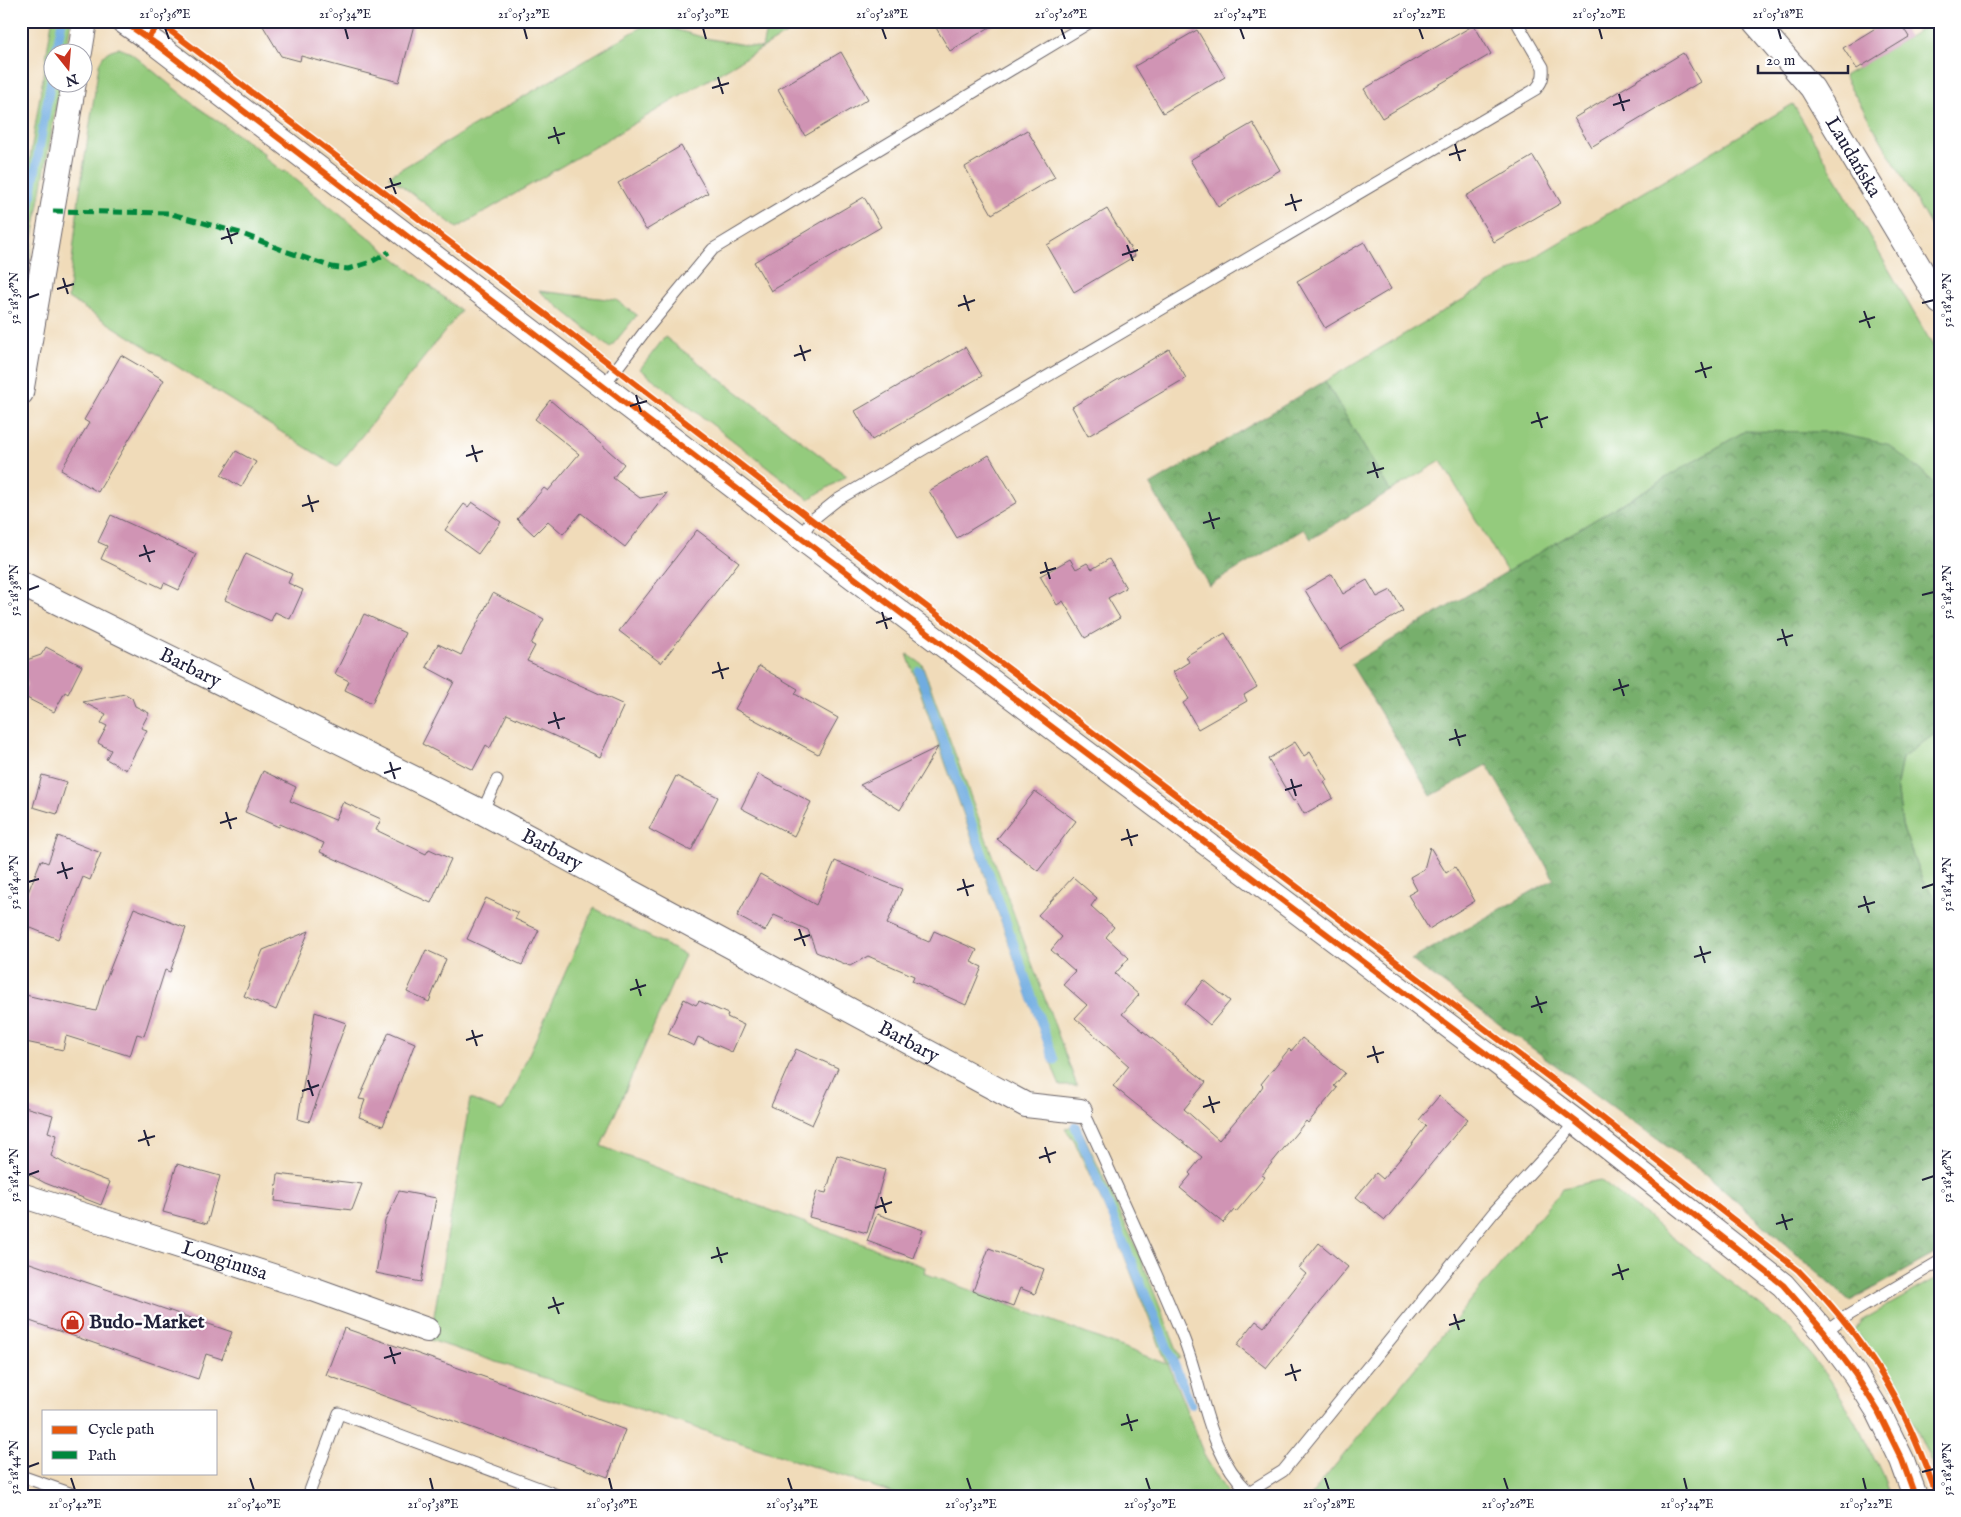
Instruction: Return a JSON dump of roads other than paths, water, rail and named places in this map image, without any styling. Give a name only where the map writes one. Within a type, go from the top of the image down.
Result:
[{"type":"street","points":[[82,42],[85,21]]},
{"type":"street","points":[[123,21],[156,44],[800,537],[1575,1121],[1783,1285],[1824,1332],[1855,1374],[1878,1411],[1902,1460],[1915,1496]]},
{"type":"street","name":"Laudańska","points":[[1754,21],[1812,88],[1940,302]]},
{"type":"street","points":[[21,393],[72,92]]},
{"type":"street","name":"Barbary","points":[[21,584],[482,812],[1026,1105],[1080,1111]]},
{"type":"street","name":"Longinusa","points":[[21,1195],[304,1286],[427,1330]]},
{"type":"lane","points":[[604,386],[713,249],[1092,21]]},
{"type":"lane","points":[[800,537],[812,520],[837,500],[1536,89],[1542,82],[1544,75],[1542,67],[1516,21]]},
{"type":"lane","points":[[482,812],[497,780]]},
{"type":"lane","points":[[1080,1111],[1088,1120],[1184,1338],[1210,1430],[1220,1452],[1248,1495],[1284,1472],[1489,1219],[1564,1136],[1575,1121]]},
{"type":"lane","points":[[1824,1332],[1842,1319],[1940,1261]]},
{"type":"lane","points":[[308,1496],[339,1413],[560,1496]]},
{"type":"lane","points":[[21,1476],[78,1496]]},
{"type":"waterway","points":[[58,42],[62,21]]},
{"type":"waterway","points":[[21,255],[49,92]]},
{"type":"waterway","points":[[919,671],[1054,1060]]},
{"type":"waterway","points":[[1075,1126],[1191,1404]]},
{"type":"place","name":"Budo-Market","points":[[73,1322]]}]
